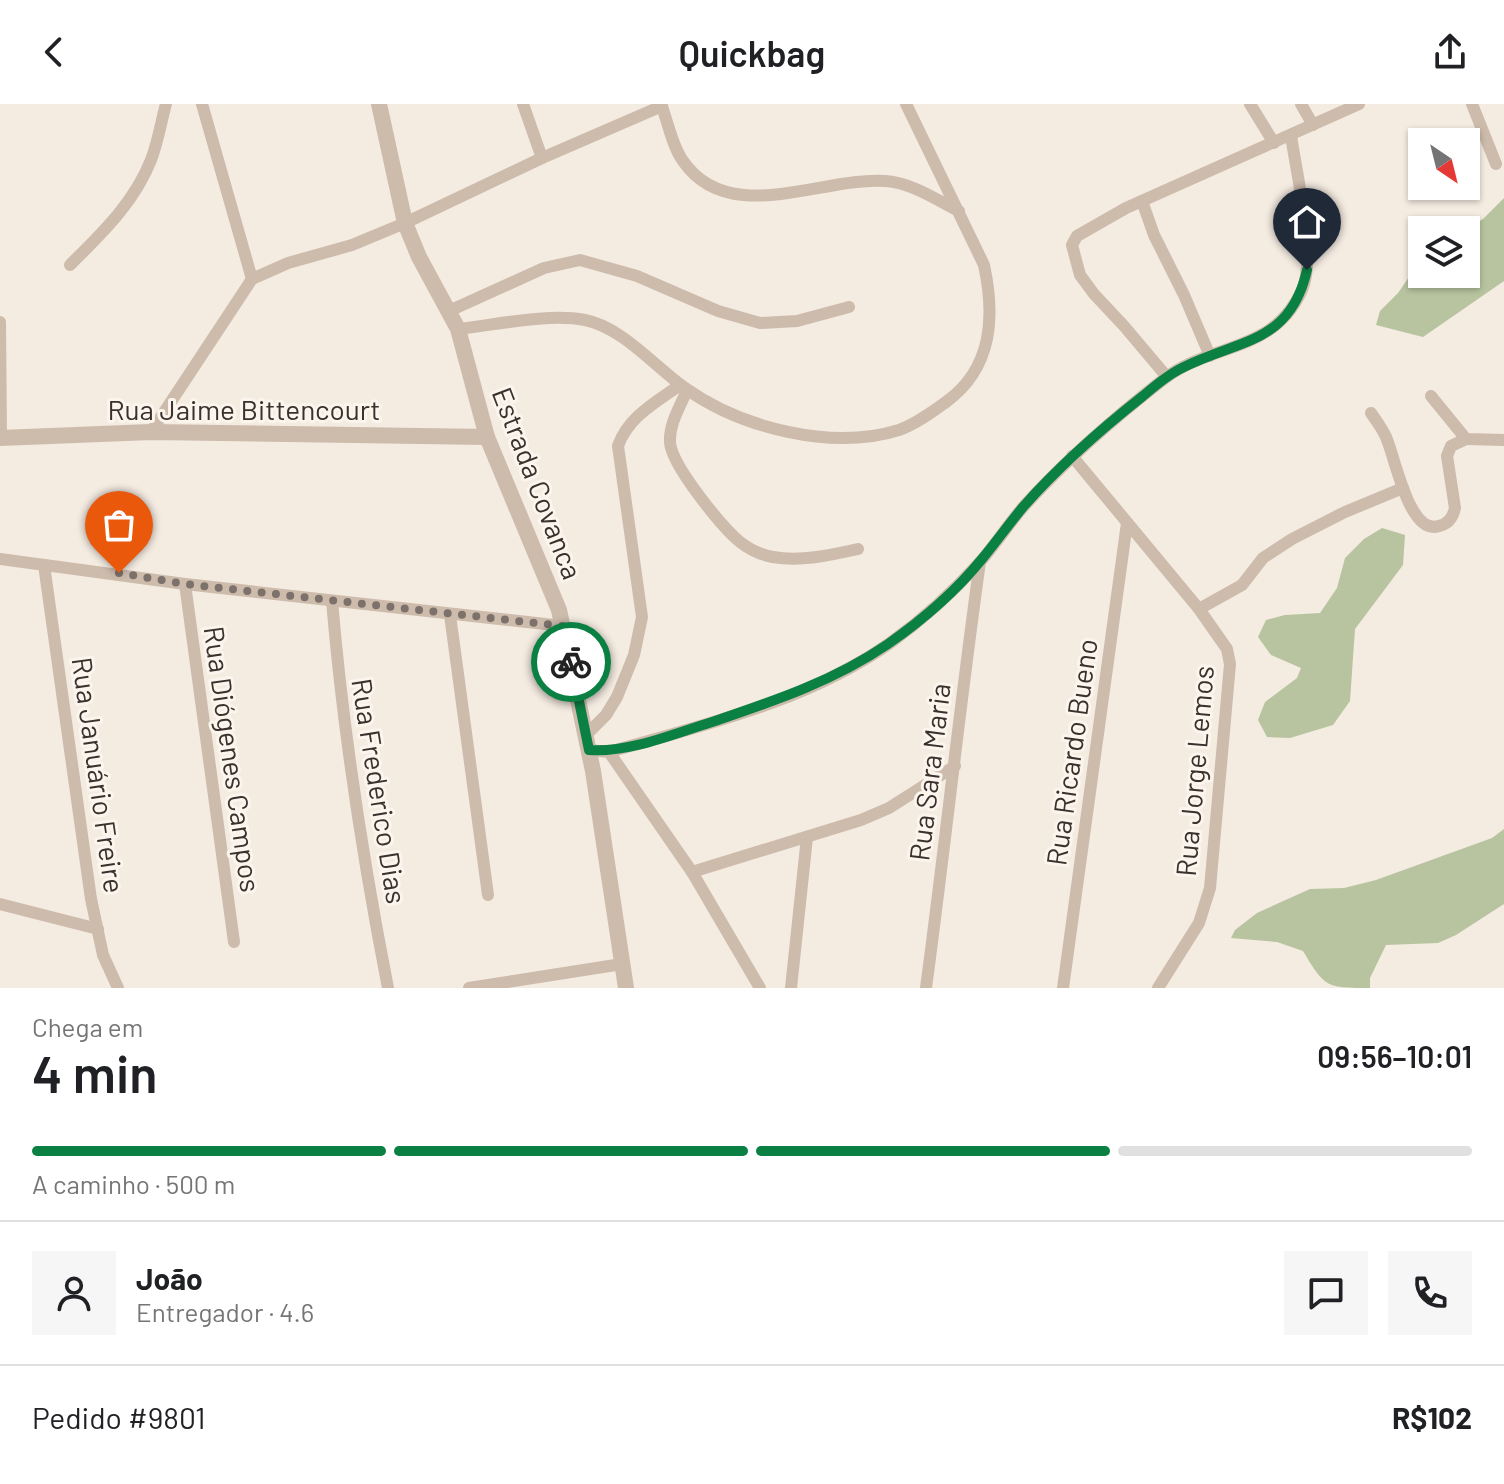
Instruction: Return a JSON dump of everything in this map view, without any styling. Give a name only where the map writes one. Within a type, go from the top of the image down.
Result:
[{"type":"street","points":[[70,265],[111,225],[131,197],[151,160],[166,104]]},
{"type":"street","points":[[202,104],[252,279]]},
{"type":"street","name":"Estrada Covanca","points":[[379,104],[405,223],[419,257],[458,329],[487,437],[551,586],[563,626],[588,742],[626,988]]},
{"type":"street","points":[[523,104],[542,158]]},
{"type":"street","points":[[458,329],[547,319],[586,320],[627,342],[684,387],[740,419],[826,438],[864,438],[901,429],[927,416],[951,398],[976,368],[987,346],[991,320],[990,292],[984,265],[960,211],[906,104]]},
{"type":"street","points":[[1250,104],[1274,143]]},
{"type":"street","points":[[1301,104],[1313,125]]},
{"type":"street","points":[[1167,377],[1080,275],[1072,245],[1077,236],[1142,201],[1359,104]]},
{"type":"street","points":[[1472,104],[1496,164]]},
{"type":"street","points":[[151,432],[252,279],[288,263],[352,245],[405,223],[662,105],[682,161],[710,186],[724,193],[793,192],[886,181],[904,184],[960,211]]},
{"type":"street","points":[[609,752],[684,731],[808,689],[854,666],[890,643],[934,607],[980,562],[1022,508],[1072,456],[1167,377],[1267,333],[1287,317],[1303,288],[1307,253],[1291,135]]},
{"type":"street","points":[[1142,201],[1154,235],[1210,356]]},
{"type":"street","points":[[449,311],[544,268],[580,260],[637,276],[718,311],[760,323],[797,321],[849,307]]},
{"type":"street","points":[[0,322],[1,438]]},
{"type":"street","points":[[684,387],[672,424],[670,443],[673,455],[713,514],[740,541],[758,553],[775,557],[815,558],[858,549]]},
{"type":"street","points":[[684,387],[633,421],[623,431],[618,446],[642,617],[634,655],[617,697],[588,742],[609,752],[692,872],[760,988]]},
{"type":"street","points":[[1431,396],[1466,439]]},
{"type":"street","points":[[1371,413],[1385,435],[1403,488],[1420,522],[1433,527],[1448,522],[1455,508],[1447,456],[1451,446],[1466,439],[1504,440]]},
{"type":"street","name":"Rua Jaime Bittencourt","points":[[1,438],[151,432],[487,437]]},
{"type":"street","name":"Rua Jorge Lemos","points":[[1072,456],[1199,609],[1227,649],[1230,664],[1211,874],[1199,923],[1158,988]]},
{"type":"street","points":[[1199,609],[1242,585],[1263,558],[1292,539],[1345,512],[1403,488]]},
{"type":"street","name":"Rua Ricardo Bueno","points":[[1063,988],[1127,523]]},
{"type":"street","points":[[0,559],[185,584],[563,626]]},
{"type":"street","name":"Rua Sara Maria","points":[[926,988],[980,562]]},
{"type":"street","name":"Rua Januário Freire","points":[[44,565],[98,929],[109,972],[118,988]]},
{"type":"street","name":"Rua Diógenes Campos","points":[[185,584],[234,942]]},
{"type":"street","name":"Rua Frederico Dias","points":[[332,601],[346,732],[388,988]]},
{"type":"street","points":[[450,615],[488,895]]},
{"type":"street","points":[[692,872],[889,808],[955,766]]},
{"type":"street","points":[[791,988],[807,837]]},
{"type":"street","points":[[0,904],[98,929]]},
{"type":"street","points":[[469,988],[622,964]]},
{"type":"green space","points":[[1504,198],[1504,281],[1423,337],[1376,325],[1380,311],[1408,278],[1408,288],[1480,288],[1480,221]]},
{"type":"green space","points":[[1382,528],[1405,535],[1403,565],[1355,629],[1350,701],[1333,725],[1290,738],[1267,737],[1258,720],[1265,702],[1297,678],[1301,668],[1271,655],[1258,637],[1266,620],[1285,615],[1320,613],[1337,588],[1345,558],[1364,539]]},
{"type":"green space","points":[[1504,829],[1504,904],[1438,943],[1386,945],[1370,978],[1370,988],[1329,983],[1303,951],[1277,942],[1231,938],[1235,930],[1257,913],[1310,889],[1344,888],[1376,880],[1492,838]]},
{"type":"way so far","points":[[119,573],[185,584],[563,626],[571,662]]},
{"type":"route","points":[[571,662],[589,750],[609,752],[684,731],[808,689],[854,666],[890,643],[934,607],[980,562],[1022,508],[1072,456],[1140,398],[1181,368],[1267,333],[1287,317],[1303,288],[1307,270]]}]
